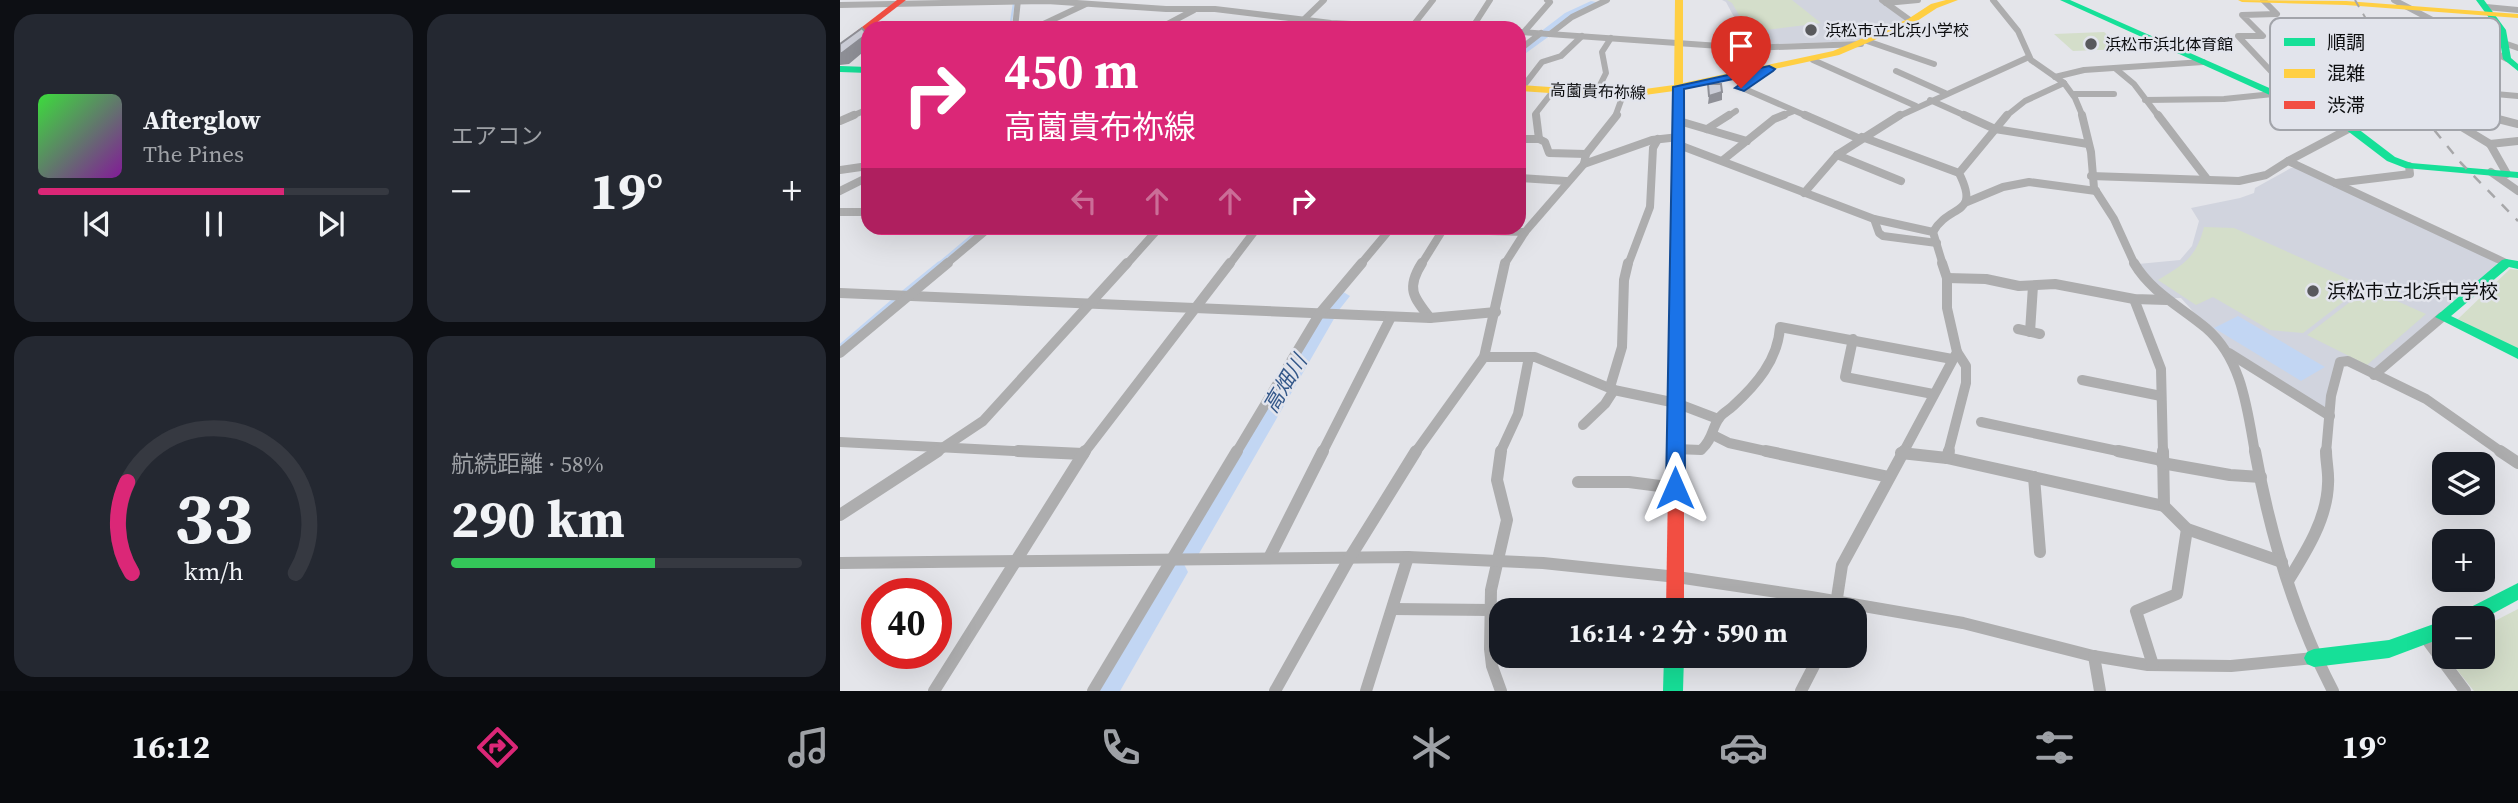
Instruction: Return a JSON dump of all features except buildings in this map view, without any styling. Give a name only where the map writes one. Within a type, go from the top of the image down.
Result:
[{"type":"street","points":[[840,5],[1048,0],[1200,8],[1318,21]]},
{"type":"street","points":[[1104,5],[1114,0]]},
{"type":"street","points":[[1174,21],[1214,0]]},
{"type":"street","points":[[1304,20],[1324,0]]},
{"type":"street","points":[[1417,21],[1433,0]]},
{"type":"street","points":[[1476,21],[1490,0]]},
{"type":"street","points":[[1526,28],[1550,2],[1547,0]]},
{"type":"street","points":[[1526,46],[1572,17],[1607,0]]},
{"type":"street","points":[[1675,598],[1679,0]]},
{"type":"street","points":[[1884,2],[1918,0]]},
{"type":"street","name":"高薗貴布祢線","points":[[1526,88],[1623,95],[1813,60],[1864,43],[1911,21],[1934,6],[1954,0]]},
{"type":"street","points":[[1993,0],[2018,31],[2029,57],[2073,94],[2081,112],[2091,176],[2096,191],[2115,221],[2129,257],[2145,280],[2167,300],[2194,317],[2232,360],[2243,392],[2282,562],[2314,658],[2333,691]]},
{"type":"street","points":[[2064,0],[2270,93]]},
{"type":"street","points":[[2242,0],[2400,3],[2518,9]]},
{"type":"street","points":[[2263,0],[2277,14],[2242,15],[2263,36],[2238,36],[2270,70]]},
{"type":"street","points":[[1015,21],[1016,1]]},
{"type":"street","points":[[1884,2],[1911,21]]},
{"type":"street","points":[[873,21],[898,3]]},
{"type":"street","points":[[2400,3],[2428,18]]},
{"type":"street","points":[[1050,21],[1086,4]]},
{"type":"street","points":[[2485,7],[2518,16]]},
{"type":"street","points":[[2500,27],[2511,46],[2512,64]]},
{"type":"street","points":[[842,44],[861,30]]},
{"type":"street","points":[[1526,32],[1746,48],[1864,43],[1934,64]]},
{"type":"street","points":[[1526,81],[1542,62],[1561,55],[1582,36]]},
{"type":"street","points":[[1595,93],[1608,76],[1608,65],[1602,52],[1611,38]]},
{"type":"street","points":[[1804,193],[1837,155],[1861,138],[1916,106],[2029,57]]},
{"type":"street","points":[[1813,60],[1916,106]]},
{"type":"street","points":[[1959,173],[2015,108],[2059,80],[2084,70],[2203,62]]},
{"type":"street","points":[[840,69],[861,70]]},
{"type":"street","points":[[1769,69],[1740,88],[1861,138],[1959,173],[1967,186],[1967,202]]},
{"type":"street","points":[[2116,69],[2134,84],[2207,179]]},
{"type":"street","points":[[1896,71],[1945,93]]},
{"type":"street","points":[[1539,139],[1536,113],[1554,90]]},
{"type":"street","points":[[2073,94],[2113,94]]},
{"type":"street","points":[[2145,100],[2224,99],[2270,94]]},
{"type":"street","points":[[2500,94],[2518,96]]},
{"type":"street","points":[[1526,231],[1585,159],[1619,112],[1623,95]]},
{"type":"street","points":[[1930,100],[1995,129],[2088,144]]},
{"type":"street","points":[[1707,129],[1737,111]]},
{"type":"street","points":[[1723,160],[1774,119],[1794,111]]},
{"type":"street","points":[[840,121],[861,112]]},
{"type":"street","points":[[2500,119],[2518,124]]},
{"type":"street","points":[[1679,121],[1748,141]]},
{"type":"street","points":[[2091,176],[2252,180],[2266,176],[2334,130]]},
{"type":"street","points":[[2351,130],[2391,159],[2409,166],[2512,174]]},
{"type":"street","points":[[2468,130],[2490,144],[2512,174]]},
{"type":"street","points":[[1526,139],[1545,142],[1549,153],[1585,159],[1658,139],[1679,141],[1874,219],[1933,232]]},
{"type":"street","points":[[1583,425],[1605,404],[1612,388],[1622,347],[1624,280],[1632,251],[1648,219],[1653,148],[1658,139]]},
{"type":"street","points":[[2490,144],[2518,141]]},
{"type":"street","points":[[1837,155],[1901,181]]},
{"type":"street","points":[[2288,161],[2512,264],[2442,317],[2374,375]]},
{"type":"street","points":[[2334,183],[2405,176],[2410,174],[2409,166]]},
{"type":"street","points":[[840,170],[861,167]]},
{"type":"street","points":[[2491,172],[2495,178],[2518,191]]},
{"type":"street","points":[[1526,178],[1566,181]]},
{"type":"street","points":[[840,191],[861,180]]},
{"type":"street","points":[[1836,598],[1842,565],[1954,355],[1947,308],[1947,278],[1933,232],[1936,225],[1961,210],[1967,202],[2007,185],[2022,182],[2096,191]]},
{"type":"street","points":[[840,212],[861,212]]},
{"type":"street","points":[[1874,219],[1883,236],[1937,243]]},
{"type":"street","points":[[840,353],[981,235]]},
{"type":"street","points":[[840,514],[983,421],[1153,235]]},
{"type":"street","points":[[934,691],[1083,454],[1252,235]]},
{"type":"street","points":[[1093,691],[1324,314],[1385,235]]},
{"type":"street","points":[[1430,318],[1414,298],[1412,278],[1439,235]]},
{"type":"street","points":[[1275,691],[1349,559],[1442,409],[1484,357],[1505,262],[1523,235]]},
{"type":"street","points":[[1947,278],[1986,279],[2033,286],[2055,284],[2134,299],[2167,300]]},
{"type":"street","points":[[2018,329],[2035,333],[2033,286]]},
{"type":"street","points":[[840,293],[1391,317],[1430,318],[1496,312]]},
{"type":"street","points":[[2134,299],[2161,369],[2164,506]]},
{"type":"street","points":[[1269,558],[1391,317]]},
{"type":"street","points":[[2442,317],[2518,354]]},
{"type":"street","points":[[1676,449],[1700,450],[1715,436],[1718,419],[1750,388],[1772,361],[1780,342],[1780,327],[1954,355],[1966,366],[1966,383],[1947,458]]},
{"type":"street","points":[[1853,340],[1845,377],[1933,394]]},
{"type":"street","points":[[2224,350],[2330,416]]},
{"type":"street","points":[[1484,357],[1529,357],[1612,388],[1676,403],[1718,419]]},
{"type":"street","points":[[1491,598],[1507,520],[1497,480],[1500,452],[1518,414],[1529,357]]},
{"type":"street","points":[[2288,581],[2308,549],[2322,515],[2329,485],[2326,457],[2330,416],[2340,362],[2348,361],[2426,399],[2518,463]]},
{"type":"street","points":[[2082,380],[2161,396]]},
{"type":"street","points":[[1981,422],[2162,461],[2261,477]]},
{"type":"street","points":[[1715,436],[1729,443],[1889,477]]},
{"type":"street","points":[[840,442],[1083,454]]},
{"type":"street","points":[[1901,453],[1947,458],[2164,506],[2187,529],[2282,562]]},
{"type":"street","points":[[2034,477],[2040,552]]},
{"type":"street","points":[[1578,482],[1629,482],[1675,488]]},
{"type":"street","points":[[2153,664],[2136,611],[2177,594],[2187,529]]},
{"type":"street","points":[[1366,691],[1408,557]]},
{"type":"street","points":[[840,563],[1017,559],[1408,557],[1499,560],[1675,577],[1787,598]]},
{"type":"street","points":[[2490,606],[2518,591]]},
{"type":"street","points":[[1393,609],[1489,610]]},
{"type":"street","points":[[1867,611],[1948,621],[2094,656],[2200,667],[2267,664],[2389,649],[2432,633]]},
{"type":"street","points":[[2425,636],[2465,691]]},
{"type":"street","points":[[2094,656],[2100,691]]},
{"type":"street","points":[[1493,668],[1501,691]]},
{"type":"street","points":[[1673,691],[1674,668]]},
{"type":"street","points":[[1801,691],[1813,668]]},
{"type":"shaded area","name":"浜松市立北浜小学校","points":[[1722,0],[1880,0],[1905,20],[1858,41],[1749,45],[1726,2]]},
{"type":"shaded area","name":"浜松市立北浜中学校","points":[[2291,168],[2496,261],[2497,265],[2373,370],[2337,360],[2328,408],[2323,409],[2225,347],[2181,298],[2169,298],[2138,264],[2180,260],[2192,246],[2199,221],[2191,208],[2254,193],[2255,188]]},
{"type":"green space","points":[[1727,0],[1792,0],[1821,23],[1749,32],[1732,3]]},
{"type":"green space","name":"浜松市浜北体育館","points":[[2104,32],[2124,49],[2073,51],[2054,34]]},
{"type":"green space","points":[[2204,227],[2234,228],[2364,286],[2303,333],[2270,330],[2213,297],[2196,305],[2158,280],[2188,259],[2201,238]]},
{"type":"green space","points":[[2510,269],[2518,270],[2518,349],[2458,319]]},
{"type":"green space","points":[[2368,288],[2426,314],[2367,365],[2307,335]]},
{"type":"green space","points":[[2518,609],[2518,691],[2474,691],[2456,669],[2495,669],[2495,621]]},
{"type":"water","points":[[2238,316],[2325,367],[2301,381],[2214,328]]},
{"type":"waterway","points":[[1011,21],[1014,2]]},
{"type":"waterway","name":"高畑川","points":[[1526,49],[1569,16],[1595,3]]},
{"type":"waterway","points":[[937,265],[973,235]]},
{"type":"waterway","points":[[902,293],[939,263]]},
{"type":"waterway","name":"高畑川","points":[[1188,549],[1330,308],[1340,296]]},
{"type":"waterway","points":[[840,346],[896,298]]},
{"type":"waterway","name":"高畑川","points":[[1103,691],[1174,572]]},
{"type":"railway","points":[[2355,0],[2365,18]]},
{"type":"railway","points":[[2434,130],[2461,163],[2518,221]]},
{"type":"traffic: fast","points":[[2064,0],[2270,92]]},
{"type":"traffic: fast","points":[[2480,0],[2493,18]]},
{"type":"traffic: fast","points":[[2500,27],[2507,59],[2518,68]]},
{"type":"traffic: fast","points":[[840,69],[861,70]]},
{"type":"traffic: fast","points":[[2353,130],[2391,159],[2409,166],[2518,175]]},
{"type":"traffic: fast","points":[[2518,265],[2506,263],[2442,317],[2518,354]]},
{"type":"traffic: fast","points":[[2490,606],[2518,591]]},
{"type":"traffic: fast","points":[[2314,658],[2389,649],[2432,633]]},
{"type":"traffic: fast","points":[[1673,691],[1674,668]]},
{"type":"traffic: slow","points":[[1677,361],[1679,0]]},
{"type":"traffic: slow","points":[[1526,88],[1623,95],[1679,87],[1836,53],[1911,21],[1934,6],[1954,0]]},
{"type":"traffic: slow","points":[[2242,0],[2346,3],[2518,16]]},
{"type":"traffic: jam","points":[[875,21],[902,0]]},
{"type":"traffic: jam","points":[[840,48],[861,32]]},
{"type":"traffic: jam","points":[[1675,598],[1677,361]]},
{"type":"place","name":"浜松市立北浜小学校","points":[[1811,30]]},
{"type":"place","name":"浜松市浜北体育館","points":[[2091,44]]},
{"type":"place","name":"浜松市立北浜中学校","points":[[2313,291]]},
{"type":"route","points":[[1675,488],[1678,87],[1769,69],[1741,88]]}]
